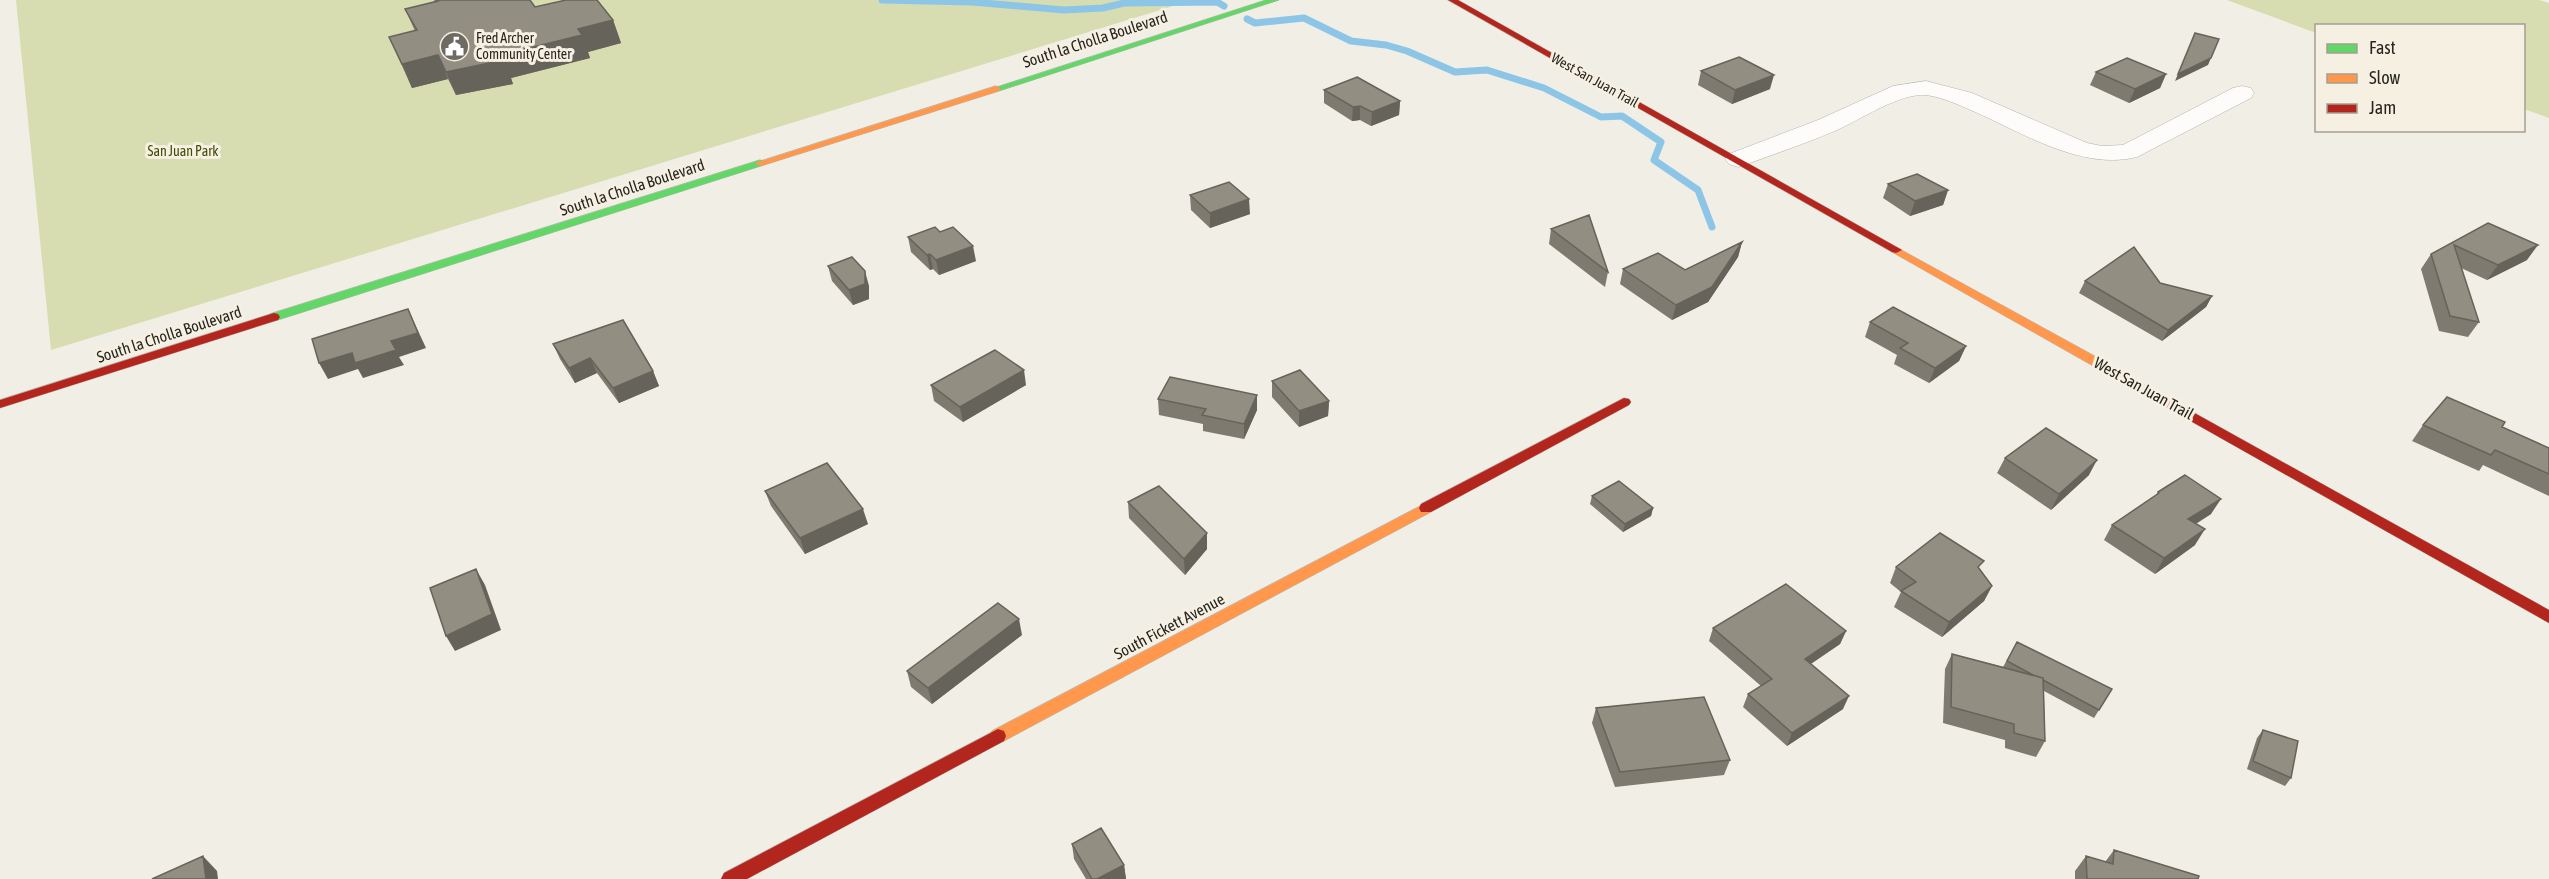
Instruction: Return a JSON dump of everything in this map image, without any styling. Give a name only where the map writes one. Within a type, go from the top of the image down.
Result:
[{"type":"street","name":"South la Cholla Boulevard","points":[[0,404],[1275,0]]},
{"type":"street","name":"West San Juan Trail","points":[[1452,0],[2549,617]]},
{"type":"street","points":[[1738,159],[1827,125],[1901,91],[1926,88],[1963,98],[2079,148],[2102,154],[2128,152],[2242,93]]},
{"type":"street","name":"South Fickett Avenue","points":[[730,879],[1624,402]]},
{"type":"green space","name":"San Juan Park","points":[[16,0],[1193,0],[51,350]]},
{"type":"green space","points":[[2227,0],[2539,0],[2549,3],[2549,118],[2525,109],[2525,24],[2315,24],[2315,33]]},
{"type":"building","points":[[437,0],[530,0],[535,7],[566,0],[597,0],[613,20],[578,29],[582,35],[501,55],[504,60],[446,72],[438,55],[402,64],[389,37],[417,30],[405,9]]},
{"type":"building","points":[[2195,33],[2219,39],[2211,58],[2178,74]]},
{"type":"building","points":[[1739,57],[1774,75],[1735,90],[1701,71]]},
{"type":"building","points":[[2127,58],[2166,74],[2135,89],[2096,72]]},
{"type":"building","points":[[1357,77],[1400,101],[1372,112],[1360,106],[1353,107],[1324,90]]},
{"type":"building","points":[[1917,174],[1948,190],[1915,201],[1888,184]]},
{"type":"building","points":[[1229,182],[1249,199],[1210,213],[1190,195]]},
{"type":"building","points":[[1589,215],[1608,272],[1551,229]]},
{"type":"building","points":[[2488,223],[2538,245],[2498,265],[2454,245],[2479,322],[2450,316],[2431,254]]},
{"type":"building","points":[[935,227],[940,232],[953,227],[973,246],[936,260],[930,254],[927,255],[908,237]]},
{"type":"building","points":[[1742,242],[1712,287],[1676,305],[1623,269],[1658,253],[1685,270]]},
{"type":"building","points":[[2134,247],[2160,283],[2212,296],[2168,330],[2085,281]]},
{"type":"building","points":[[852,257],[865,271],[865,284],[849,290],[828,266]]},
{"type":"building","points":[[1893,307],[1966,346],[1935,368],[1900,348],[1908,343],[1870,322]]},
{"type":"building","points":[[408,309],[418,333],[391,341],[396,350],[355,363],[352,353],[319,363],[312,339]]},
{"type":"building","points":[[623,320],[653,371],[613,388],[590,358],[569,368],[553,344]]},
{"type":"building","points":[[995,350],[1024,370],[960,407],[931,385]]},
{"type":"building","points":[[1300,370],[1329,401],[1299,411],[1272,381]]},
{"type":"building","points":[[1170,377],[1257,395],[1244,424],[1202,415],[1206,409],[1158,399]]},
{"type":"building","points":[[2447,397],[2505,422],[2502,427],[2549,448],[2549,474],[2495,450],[2491,455],[2423,425]]},
{"type":"building","points":[[2046,428],[2097,460],[2059,494],[2005,458]]},
{"type":"building","points":[[827,463],[863,509],[800,538],[765,491]]},
{"type":"building","points":[[2185,475],[2221,499],[2188,519],[2205,529],[2164,558],[2112,525],[2158,492]]},
{"type":"building","points":[[1619,481],[1653,508],[1625,524],[1592,496]]},
{"type":"building","points":[[1159,486],[1207,533],[1184,559],[1128,502]]},
{"type":"building","points":[[1940,533],[1984,561],[1978,567],[1992,586],[1949,622],[1901,591],[1916,582],[1896,567]]},
{"type":"building","points":[[476,569],[492,614],[446,636],[430,588]]},
{"type":"building","points":[[1786,584],[1846,631],[1805,659],[1849,696],[1792,733],[1748,694],[1772,679],[1713,628]]},
{"type":"building","points":[[998,603],[1019,619],[928,688],[907,671]]},
{"type":"building","points":[[2017,642],[2112,689],[2099,710],[2043,678],[2007,661]]},
{"type":"building","points":[[1952,654],[2043,678],[2045,741],[2014,733],[2014,724],[1951,707]]},
{"type":"building","points":[[1704,697],[1730,760],[1620,772],[1596,708]]},
{"type":"building","points":[[2263,730],[2298,741],[2291,778],[2253,761]]},
{"type":"building","points":[[1101,828],[1124,865],[1097,879],[1092,879],[1072,844]]},
{"type":"building","points":[[2114,850],[2199,876],[2198,879],[2087,879],[2086,856],[2113,864]]},
{"type":"building","points":[[203,856],[206,879],[152,879]]},
{"type":"waterway","points":[[882,0],[972,2],[1064,10],[1103,8],[1124,3],[1217,2],[1224,6]]},
{"type":"waterway","points":[[1247,19],[1255,23],[1304,18],[1351,41],[1386,45],[1407,51],[1455,72],[1487,70],[1544,88],[1601,117],[1622,116],[1661,142],[1654,160],[1698,190],[1712,227]]},
{"type":"traffic: fast","points":[[996,89],[1275,0]]},
{"type":"traffic: fast","points":[[274,317],[760,163]]},
{"type":"traffic: slow","points":[[760,163],[996,89]]},
{"type":"traffic: slow","points":[[1896,250],[2137,385]]},
{"type":"traffic: slow","points":[[998,736],[1426,508]]},
{"type":"traffic: jam","points":[[1452,0],[1896,250]]},
{"type":"traffic: jam","points":[[0,404],[274,317]]},
{"type":"traffic: jam","points":[[2137,385],[2549,617]]},
{"type":"traffic: jam","points":[[1426,508],[1624,402]]},
{"type":"traffic: jam","points":[[730,879],[998,736]]},
{"type":"place","name":"Fred Archer Community Center","points":[[455,46]]}]
